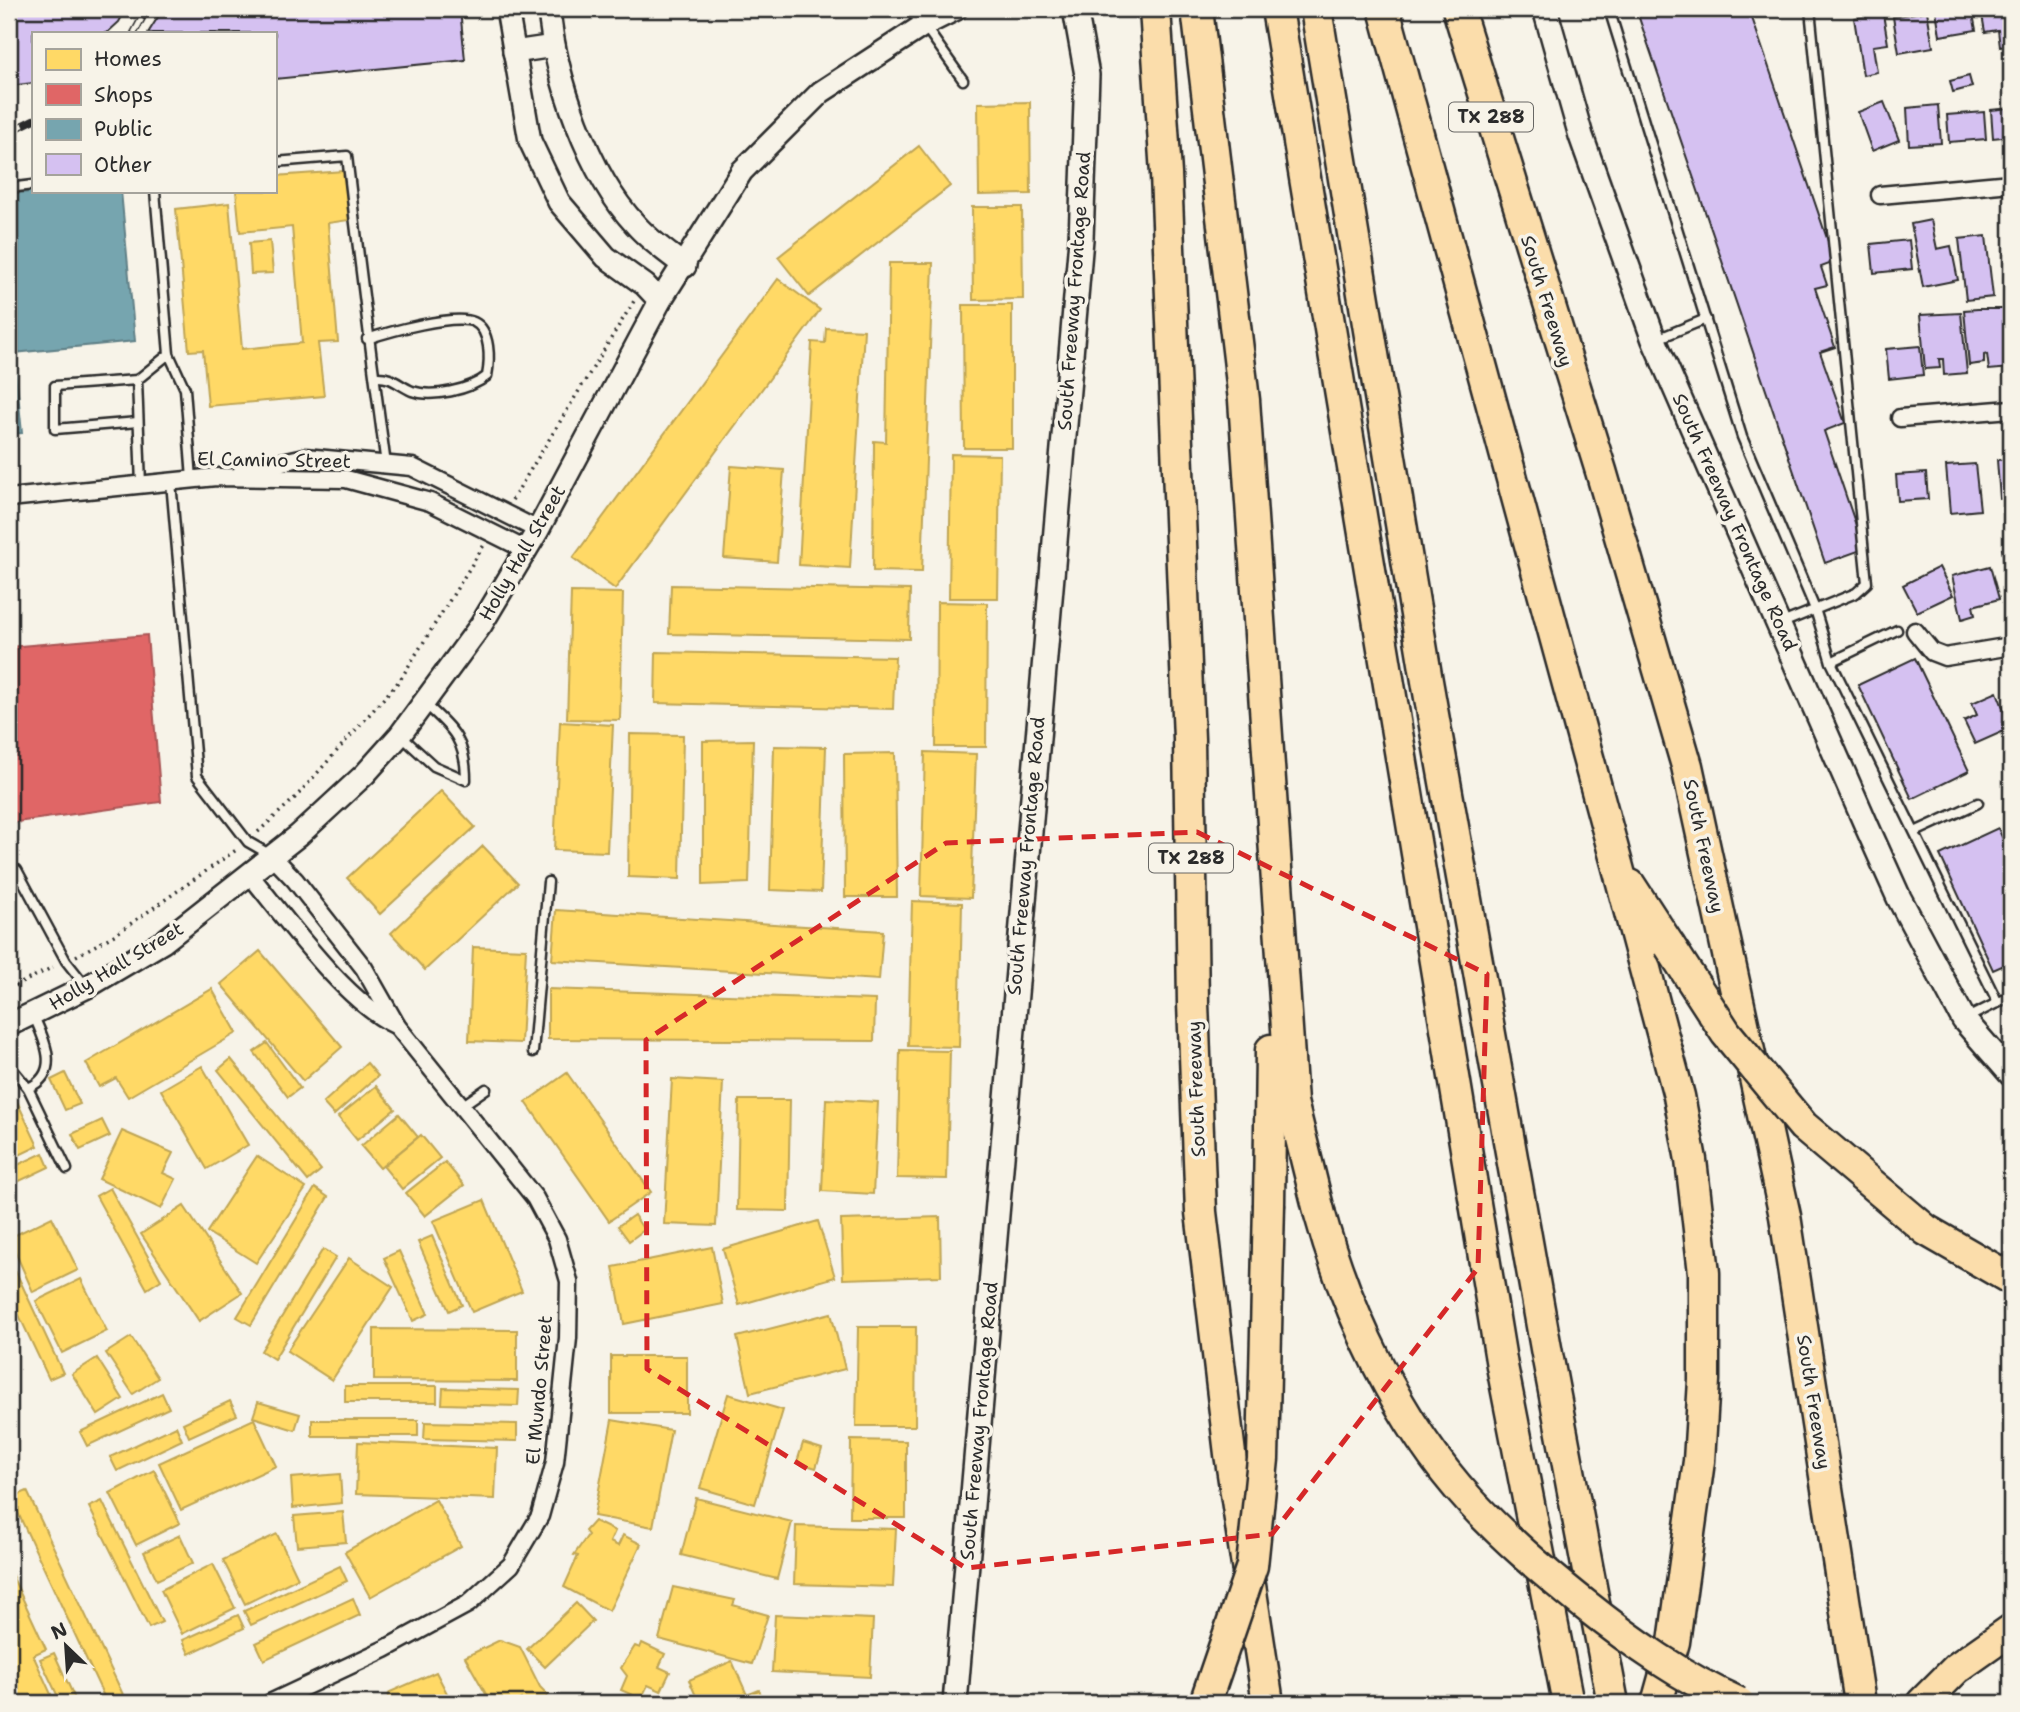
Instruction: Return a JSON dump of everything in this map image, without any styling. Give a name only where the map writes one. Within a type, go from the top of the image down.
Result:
[{"type":"highway","name":"South Freeway","points":[[1155,9],[1166,173],[1189,739],[1193,1003],[1202,1212],[1230,1454],[1268,1703]]},
{"type":"highway","points":[[1197,9],[1244,400],[1292,1102],[1333,1263],[1368,1342],[1411,1422],[1468,1499],[1523,1555],[1635,1645],[1695,1683],[1739,1703]]},
{"type":"highway","points":[[1277,9],[1502,1366],[1568,1703]]},
{"type":"highway","points":[[1316,9],[1427,681],[1547,1354],[1613,1703]]},
{"type":"highway","points":[[1384,9],[1433,181],[1679,1096],[1691,1160],[1705,1315],[1699,1461],[1674,1642],[1657,1703]]},
{"type":"highway","points":[[1398,9],[1433,181]]},
{"type":"highway","name":"South Freeway","points":[[1458,9],[1601,471],[1687,766],[1784,1216],[1860,1703]]},
{"type":"highway","points":[[1205,1703],[1252,1566],[1263,1459],[1275,864]]},
{"type":"highway","points":[[1617,864],[1726,1033],[1803,1126],[1926,1230],[2011,1279]]},
{"type":"highway","points":[[1922,1703],[1957,1668],[2011,1630]]},
{"type":"main road","name":"South Freeway Frontage Road","points":[[955,1703],[1081,239],[1087,75],[1075,9]]},
{"type":"main road","name":"South Freeway Frontage Road","points":[[1545,9],[1581,136],[1654,340],[1899,898],[1964,1020],[2011,1074]]},
{"type":"street","points":[[507,9],[530,141],[559,202],[606,257],[645,285],[660,301]]},
{"type":"street","points":[[549,9],[554,46],[580,129],[601,176],[635,225],[685,266]]},
{"type":"street","name":"Holly Hall Street","points":[[9,1025],[87,987],[163,943],[328,810],[400,736],[481,625],[538,530],[660,301],[685,266],[743,171],[821,92],[924,25],[956,9]]},
{"type":"street","points":[[514,51],[554,46]]},
{"type":"street","points":[[1880,195],[2011,183]]},
{"type":"street","points":[[1900,418],[2011,409]]},
{"type":"street","points":[[216,477],[305,457],[412,467],[538,530]]},
{"type":"street","name":"El Camino Street","points":[[9,498],[216,477],[346,479],[430,502],[526,550]]},
{"type":"street","points":[[1915,631],[1932,652],[1945,657],[2011,646]]},
{"type":"street","name":"El Mundo Street","points":[[270,1703],[395,1643],[468,1604],[511,1565],[540,1516],[550,1486],[561,1422],[569,1281],[557,1239],[535,1198],[397,1026],[364,968],[295,880],[272,856]]},
{"type":"street","name":"El Mundo Street","points":[[250,875],[334,973],[376,1016],[397,1026]]},
{"type":"lane","points":[[908,9],[924,25],[963,80]]},
{"type":"lane","points":[[1609,9],[1742,437],[1815,610],[1831,662],[1998,1003]]},
{"type":"lane","points":[[1780,624],[1856,593],[1867,583],[1811,9]]},
{"type":"lane","points":[[276,162],[347,156],[367,338],[376,377],[386,465]]},
{"type":"lane","points":[[9,188],[32,186]]},
{"type":"lane","points":[[155,192],[169,354],[185,389],[192,480]]},
{"type":"lane","points":[[1654,340],[1706,319]]},
{"type":"lane","points":[[367,338],[401,328],[457,320],[476,323],[484,330],[489,363],[487,376],[471,386],[421,393],[387,376],[376,377]]},
{"type":"lane","points":[[138,422],[55,429],[55,386],[137,380],[169,354]]},
{"type":"lane","points":[[137,380],[141,485]]},
{"type":"lane","points":[[171,482],[197,776],[248,842],[272,856]]},
{"type":"lane","points":[[1831,662],[1897,630]]},
{"type":"lane","points":[[400,736],[435,766],[466,780],[466,758],[459,739],[447,723],[424,703]]},
{"type":"lane","points":[[1915,832],[1978,803]]},
{"type":"lane","points":[[9,870],[17,870],[66,961],[87,987]]},
{"type":"lane","points":[[533,1052],[548,882]]},
{"type":"lane","points":[[1964,1020],[2011,996]]},
{"type":"lane","points":[[28,1088],[43,1076],[49,1062],[47,1046],[32,1014]]},
{"type":"lane","points":[[9,1065],[28,1088],[68,1169]]},
{"type":"lane","points":[[463,1105],[486,1089]]},
{"type":"path","points":[[504,513],[645,285]]},
{"type":"path","points":[[9,989],[116,934],[248,842],[296,797],[400,680],[492,533]]},
{"type":"highlighted area","points":[[1197,832],[1487,974],[1478,1268],[1272,1534],[966,1568],[647,1369],[646,1040],[946,843]]},
{"type":"building: Homes","points":[[1030,102],[1031,194],[979,195],[978,103]]},
{"type":"building: Homes","points":[[919,146],[950,186],[809,296],[778,257]]},
{"type":"building: Homes","points":[[344,171],[349,220],[328,223],[338,342],[318,343],[324,396],[208,406],[203,350],[189,351],[176,209],[229,203],[242,349],[302,343],[292,227],[240,232],[236,192],[276,192],[276,176]]},
{"type":"building: Homes","points":[[972,207],[1022,207],[1023,299],[973,300]]},
{"type":"building: Homes","points":[[270,241],[273,273],[251,274],[249,243]]},
{"type":"building: Homes","points":[[889,263],[933,263],[922,572],[873,571],[874,441],[886,442]]},
{"type":"building: Homes","points":[[778,279],[820,310],[615,589],[573,558]]},
{"type":"building: Homes","points":[[963,305],[1012,305],[1012,448],[964,448]]},
{"type":"building: Homes","points":[[826,328],[864,330],[850,568],[799,565],[812,342],[825,343]]},
{"type":"building: Homes","points":[[951,454],[1000,455],[998,598],[949,598]]},
{"type":"building: Homes","points":[[731,466],[784,470],[777,562],[724,558]]},
{"type":"building: Homes","points":[[671,585],[910,590],[909,639],[669,634]]},
{"type":"building: Homes","points":[[571,592],[623,593],[620,720],[567,719]]},
{"type":"building: Homes","points":[[937,602],[987,603],[986,747],[936,747]]},
{"type":"building: Homes","points":[[656,652],[895,657],[893,709],[655,703]]},
{"type":"building: Homes","points":[[560,722],[613,725],[607,852],[554,850]]},
{"type":"building: Homes","points":[[630,734],[683,735],[680,879],[628,877]]},
{"type":"building: Homes","points":[[753,740],[749,883],[703,885],[703,741]]},
{"type":"building: Homes","points":[[774,746],[826,747],[821,892],[770,890]]},
{"type":"building: Homes","points":[[925,752],[976,754],[971,898],[921,896]]},
{"type":"building: Homes","points":[[895,753],[897,897],[845,897],[844,754]]},
{"type":"building: Homes","points":[[441,791],[475,827],[380,914],[347,878]]},
{"type":"building: Homes","points":[[483,846],[518,883],[425,970],[391,933]]},
{"type":"building: Homes","points":[[912,901],[962,903],[959,1047],[908,1046]]},
{"type":"building: Homes","points":[[556,910],[883,931],[879,980],[552,960]]},
{"type":"building: Homes","points":[[473,947],[526,949],[521,1043],[469,1041]]},
{"type":"building: Homes","points":[[260,951],[342,1047],[303,1081],[221,984]]},
{"type":"building: Homes","points":[[212,989],[237,1033],[128,1097],[116,1078],[99,1087],[86,1063]]},
{"type":"building: Homes","points":[[548,989],[875,1000],[874,1041],[548,1039]]},
{"type":"building: Homes","points":[[267,1043],[300,1088],[288,1097],[254,1052]]},
{"type":"building: Homes","points":[[900,1050],[950,1051],[947,1179],[897,1178]]},
{"type":"building: Homes","points":[[231,1059],[321,1170],[308,1181],[218,1070]]},
{"type":"building: Homes","points":[[367,1063],[378,1076],[334,1115],[323,1103]]},
{"type":"building: Homes","points":[[202,1066],[248,1145],[207,1169],[161,1090]]},
{"type":"building: Homes","points":[[65,1073],[80,1104],[65,1110],[51,1080]]},
{"type":"building: Homes","points":[[567,1073],[651,1192],[609,1221],[526,1102]]},
{"type":"building: Homes","points":[[672,1079],[723,1082],[716,1226],[664,1224]]},
{"type":"building: Homes","points":[[376,1086],[395,1109],[357,1140],[338,1117]]},
{"type":"building: Homes","points":[[13,1093],[38,1146],[9,1160],[9,1095]]},
{"type":"building: Homes","points":[[826,1099],[878,1102],[873,1194],[822,1191]]},
{"type":"building: Homes","points":[[739,1100],[790,1100],[788,1211],[737,1210]]},
{"type":"building: Homes","points":[[399,1114],[418,1137],[380,1168],[361,1146]]},
{"type":"building: Homes","points":[[102,1120],[110,1136],[80,1150],[72,1134]]},
{"type":"building: Homes","points":[[122,1131],[173,1153],[163,1173],[176,1179],[161,1209],[99,1179]]},
{"type":"building: Homes","points":[[421,1135],[440,1158],[402,1189],[383,1166]]},
{"type":"building: Homes","points":[[43,1153],[49,1167],[9,1186],[9,1169]]},
{"type":"building: Homes","points":[[257,1156],[306,1188],[256,1263],[207,1232]]},
{"type":"building: Homes","points":[[445,1162],[464,1185],[425,1216],[406,1193]]},
{"type":"building: Homes","points":[[110,1188],[161,1280],[147,1289],[96,1196]]},
{"type":"building: Homes","points":[[315,1188],[328,1197],[251,1325],[237,1317]]},
{"type":"building: Homes","points":[[484,1200],[522,1291],[472,1312],[433,1221]]},
{"type":"building: Homes","points":[[184,1206],[242,1293],[199,1321],[141,1234]]},
{"type":"building: Homes","points":[[634,1215],[644,1230],[629,1241],[618,1226]]},
{"type":"building: Homes","points":[[52,1217],[78,1270],[33,1292],[9,1238]]},
{"type":"building: Homes","points":[[940,1217],[941,1276],[843,1279],[841,1220]]},
{"type":"building: Homes","points":[[818,1221],[835,1277],[739,1305],[723,1249]]},
{"type":"building: Homes","points":[[432,1236],[462,1305],[449,1311],[418,1242]]},
{"type":"building: Homes","points":[[712,1247],[723,1304],[624,1324],[613,1267]]},
{"type":"building: Homes","points":[[323,1249],[336,1257],[274,1359],[261,1351]]},
{"type":"building: Homes","points":[[399,1251],[428,1314],[413,1321],[384,1258]]},
{"type":"building: Homes","points":[[9,1257],[63,1373],[49,1379],[9,1294]]},
{"type":"building: Homes","points":[[349,1258],[393,1287],[332,1380],[287,1351]]},
{"type":"building: Homes","points":[[81,1279],[107,1331],[62,1353],[36,1301]]},
{"type":"building: Homes","points":[[831,1313],[845,1369],[750,1393],[737,1337]]},
{"type":"building: Homes","points":[[858,1327],[916,1327],[915,1426],[856,1426]]},
{"type":"building: Homes","points":[[374,1329],[517,1330],[517,1381],[374,1380]]},
{"type":"building: Homes","points":[[131,1337],[158,1378],[133,1394],[106,1353]]},
{"type":"building: Homes","points":[[611,1356],[687,1356],[687,1413],[611,1413]]},
{"type":"building: Homes","points":[[97,1358],[123,1399],[98,1415],[72,1374]]},
{"type":"building: Homes","points":[[345,1386],[437,1386],[437,1402],[345,1402]]},
{"type":"building: Homes","points":[[443,1388],[519,1390],[518,1406],[442,1404]]},
{"type":"building: Homes","points":[[162,1393],[169,1408],[87,1446],[80,1432]]},
{"type":"building: Homes","points":[[728,1394],[783,1410],[755,1504],[700,1488]]},
{"type":"building: Homes","points":[[230,1401],[237,1415],[189,1437],[183,1423]]},
{"type":"building: Homes","points":[[258,1402],[300,1414],[295,1430],[253,1417]]},
{"type":"building: Homes","points":[[254,1419],[276,1466],[181,1510],[159,1463]]},
{"type":"building: Homes","points":[[312,1420],[418,1420],[418,1436],[312,1436]]},
{"type":"building: Homes","points":[[612,1420],[671,1430],[653,1527],[594,1516]]},
{"type":"building: Homes","points":[[425,1422],[517,1424],[517,1441],[424,1439]]},
{"type":"building: Homes","points":[[176,1426],[182,1440],[117,1471],[110,1457]]},
{"type":"building: Homes","points":[[851,1440],[906,1441],[906,1518],[850,1518]]},
{"type":"building: Homes","points":[[358,1442],[497,1448],[495,1499],[356,1494]]},
{"type":"building: Homes","points":[[803,1443],[822,1449],[816,1468],[797,1462]]},
{"type":"building: Homes","points":[[154,1470],[180,1523],[136,1545],[110,1493]]},
{"type":"building: Homes","points":[[340,1474],[342,1503],[293,1508],[291,1478]]},
{"type":"building: Homes","points":[[27,1491],[127,1703],[107,1703],[11,1498]]},
{"type":"building: Homes","points":[[696,1498],[792,1522],[777,1579],[681,1555]]},
{"type":"building: Homes","points":[[436,1500],[461,1546],[370,1597],[345,1552]]},
{"type":"building: Homes","points":[[102,1501],[162,1622],[149,1628],[89,1507]]},
{"type":"building: Homes","points":[[343,1512],[346,1542],[297,1546],[294,1516]]},
{"type":"building: Homes","points":[[594,1521],[615,1531],[610,1542],[618,1546],[623,1535],[641,1544],[609,1611],[564,1587],[578,1556],[574,1555],[588,1535],[585,1531]]},
{"type":"building: Homes","points":[[796,1526],[896,1529],[893,1587],[794,1584]]},
{"type":"building: Homes","points":[[277,1534],[298,1578],[245,1604],[223,1560]]},
{"type":"building: Homes","points":[[180,1535],[193,1563],[157,1580],[144,1552]]},
{"type":"building: Homes","points":[[213,1564],[235,1608],[182,1634],[161,1590]]},
{"type":"building: Homes","points":[[340,1566],[347,1581],[251,1625],[244,1611]]},
{"type":"building: Homes","points":[[9,1569],[46,1649],[33,1655],[55,1703],[9,1703]]},
{"type":"building: Homes","points":[[673,1587],[735,1600],[733,1605],[768,1615],[752,1664],[659,1639]]},
{"type":"building: Homes","points":[[353,1598],[360,1615],[264,1660],[256,1643]]},
{"type":"building: Homes","points":[[576,1603],[593,1621],[545,1667],[527,1649]]},
{"type":"building: Homes","points":[[238,1615],[244,1628],[189,1654],[183,1640]]},
{"type":"building: Homes","points":[[775,1615],[873,1619],[870,1677],[772,1672]]},
{"type":"building: Homes","points":[[500,1640],[520,1647],[540,1687],[548,1695],[545,1699],[538,1703],[523,1703],[521,1699],[514,1703],[491,1703],[465,1657]]},
{"type":"building: Homes","points":[[642,1643],[665,1654],[659,1667],[670,1672],[661,1691],[648,1685],[641,1699],[621,1690],[627,1676],[621,1668],[635,1646],[640,1648]]},
{"type":"building: Homes","points":[[54,1653],[77,1703],[61,1703],[40,1659]]},
{"type":"building: Homes","points":[[732,1661],[747,1695],[759,1690],[765,1703],[699,1703],[689,1680]]},
{"type":"building: Homes","points":[[436,1672],[452,1703],[391,1703],[388,1697],[390,1692]]},
{"type":"building: Homes","points":[[789,1695],[823,1703],[787,1703]]},
{"type":"building: Shops","points":[[147,635],[161,802],[9,823],[9,647]]},
{"type":"building: Public","points":[[121,192],[135,341],[14,353],[22,433],[9,434],[9,194]]},
{"type":"building: Other","points":[[9,9],[126,9],[119,22],[108,32],[32,32],[32,83],[9,86]]},
{"type":"building: Other","points":[[163,9],[460,9],[465,60],[276,79],[276,32],[149,32]]},
{"type":"building: Other","points":[[1636,9],[1749,9],[1835,262],[1821,267],[1827,285],[1815,288],[1835,347],[1820,352],[1845,423],[1824,431],[1864,549],[1825,563]]},
{"type":"building: Other","points":[[1972,9],[1976,30],[1940,36],[1936,10]]},
{"type":"building: Other","points":[[1981,9],[2011,9],[2011,45],[2000,47],[1998,30],[1985,32]]},
{"type":"building: Other","points":[[1927,11],[1933,47],[1899,53],[1893,17]]},
{"type":"building: Other","points":[[1883,14],[1888,44],[1873,46],[1877,72],[1863,75],[1854,18]]},
{"type":"building: Other","points":[[1969,76],[1972,87],[1953,92],[1950,81]]},
{"type":"building: Other","points":[[1884,102],[1899,140],[1872,151],[1858,112]]},
{"type":"building: Other","points":[[1938,105],[1941,143],[1909,145],[1907,108]]},
{"type":"building: Other","points":[[2011,108],[2011,136],[1993,138],[1991,110]]},
{"type":"building: Other","points":[[1984,112],[1986,139],[1949,142],[1947,115]]},
{"type":"building: Other","points":[[1931,220],[1937,249],[1951,246],[1958,280],[1923,287],[1911,224]]},
{"type":"building: Other","points":[[1986,236],[1993,297],[1966,300],[1959,239]]},
{"type":"building: Other","points":[[1909,240],[1912,269],[1874,273],[1871,244]]},
{"type":"building: Other","points":[[2006,309],[2011,368],[1989,370],[1987,354],[1984,355],[1984,363],[1969,365],[1964,310]]},
{"type":"building: Other","points":[[1961,313],[1967,373],[1944,375],[1943,359],[1939,359],[1940,368],[1925,369],[1920,315]]},
{"type":"building: Other","points":[[1920,346],[1923,375],[1889,379],[1886,349]]},
{"type":"building: Other","points":[[2011,459],[2011,498],[2000,499],[1997,460]]},
{"type":"building: Other","points":[[1975,464],[1980,510],[1950,513],[1946,466]]},
{"type":"building: Other","points":[[1926,473],[1928,499],[1898,501],[1896,475]]},
{"type":"building: Other","points":[[2011,548],[2011,609],[2002,549]]},
{"type":"building: Other","points":[[1990,566],[1999,599],[1973,606],[1975,615],[1962,619],[1952,576]]},
{"type":"building: Other","points":[[1939,567],[1953,595],[1917,612],[1903,585]]},
{"type":"building: Other","points":[[1915,658],[1969,771],[1912,799],[1858,685]]},
{"type":"building: Other","points":[[1997,692],[2011,728],[1975,744],[1964,721],[1977,715],[1972,703]]},
{"type":"building: Other","points":[[1998,828],[2011,857],[2011,962],[1993,970],[1940,855]]},
{"type":"railway","points":[[135,32],[147,9]]},
{"type":"railway","points":[[9,132],[32,120]]}]
